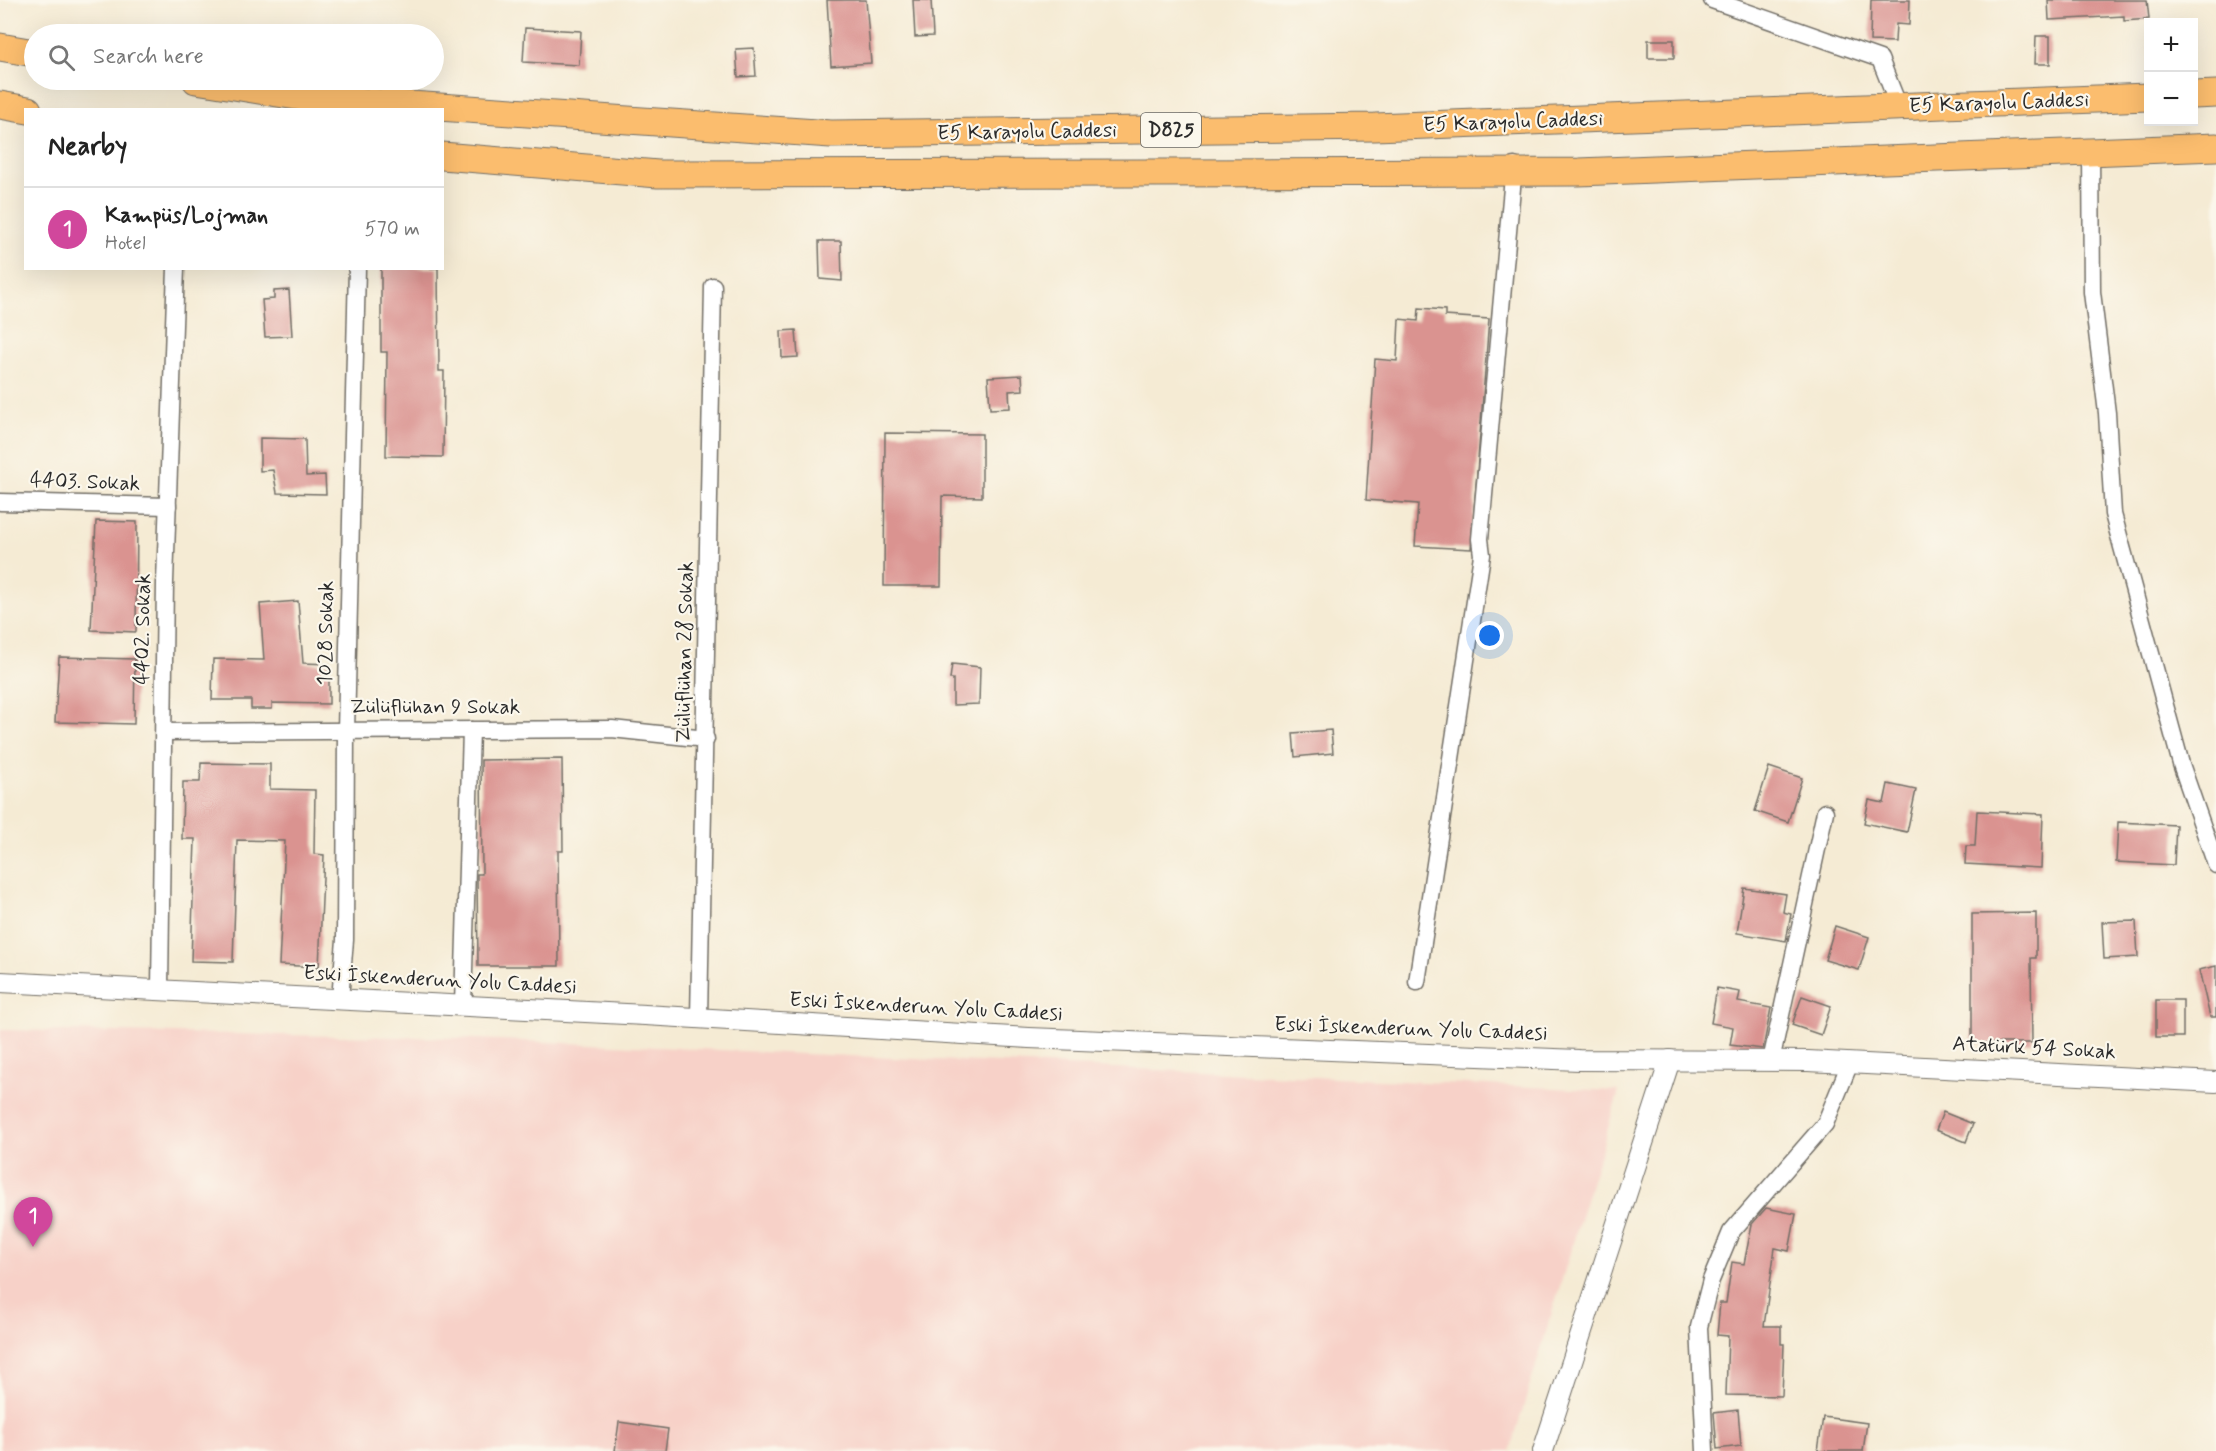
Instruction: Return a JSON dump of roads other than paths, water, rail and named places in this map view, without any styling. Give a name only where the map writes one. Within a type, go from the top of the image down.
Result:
[{"type":"highway","points":[[0,47],[24,51]]},
{"type":"highway","name":"E5 Karayolu Caddesi","points":[[259,90],[309,98],[831,134],[1376,127],[2144,97]]},
{"type":"highway","points":[[2198,95],[2216,94]]},
{"type":"highway","points":[[0,105],[24,109]]},
{"type":"highway","name":"E5 Karayolu Caddesi","points":[[444,156],[658,174],[1514,169],[1579,172],[2216,147]]},
{"type":"street","points":[[1712,0],[1880,58],[1899,107]]},
{"type":"street","points":[[2091,152],[2092,292],[2107,413],[2113,514],[2181,764],[2216,865]]},
{"type":"street","points":[[1417,982],[1482,555],[1480,539],[1514,169]]},
{"type":"street","name":"4402. Sokak","points":[[160,990],[168,506],[176,270]]},
{"type":"street","name":"1028 Sokak","points":[[340,999],[345,940],[346,731],[357,270]]},
{"type":"street","name":"Zülüflühan 28 Sokak","points":[[699,1018],[713,286]]},
{"type":"street","name":"4403. Sokak","points":[[0,502],[168,506]]},
{"type":"street","name":"Zülüflühan 9 Sokak","points":[[164,732],[612,729],[706,739]]},
{"type":"street","points":[[463,1005],[471,730]]},
{"type":"street","points":[[1771,1060],[1825,812]]},
{"type":"street","name":"Eski İskenderun Yolu Caddesi","points":[[0,982],[463,1005],[1029,1038],[1579,1060],[1771,1060],[1850,1063]]},
{"type":"street","points":[[1543,1451],[1670,1060]]},
{"type":"street","points":[[1705,1451],[1699,1327],[1711,1280],[1731,1232],[1825,1124],[1850,1063]]},
{"type":"street","name":"Atatürk 54 Sokak","points":[[1850,1063],[2216,1082]]},
{"type":"place","name":"Kampüs/Lojman","points":[[33,1247]]}]
